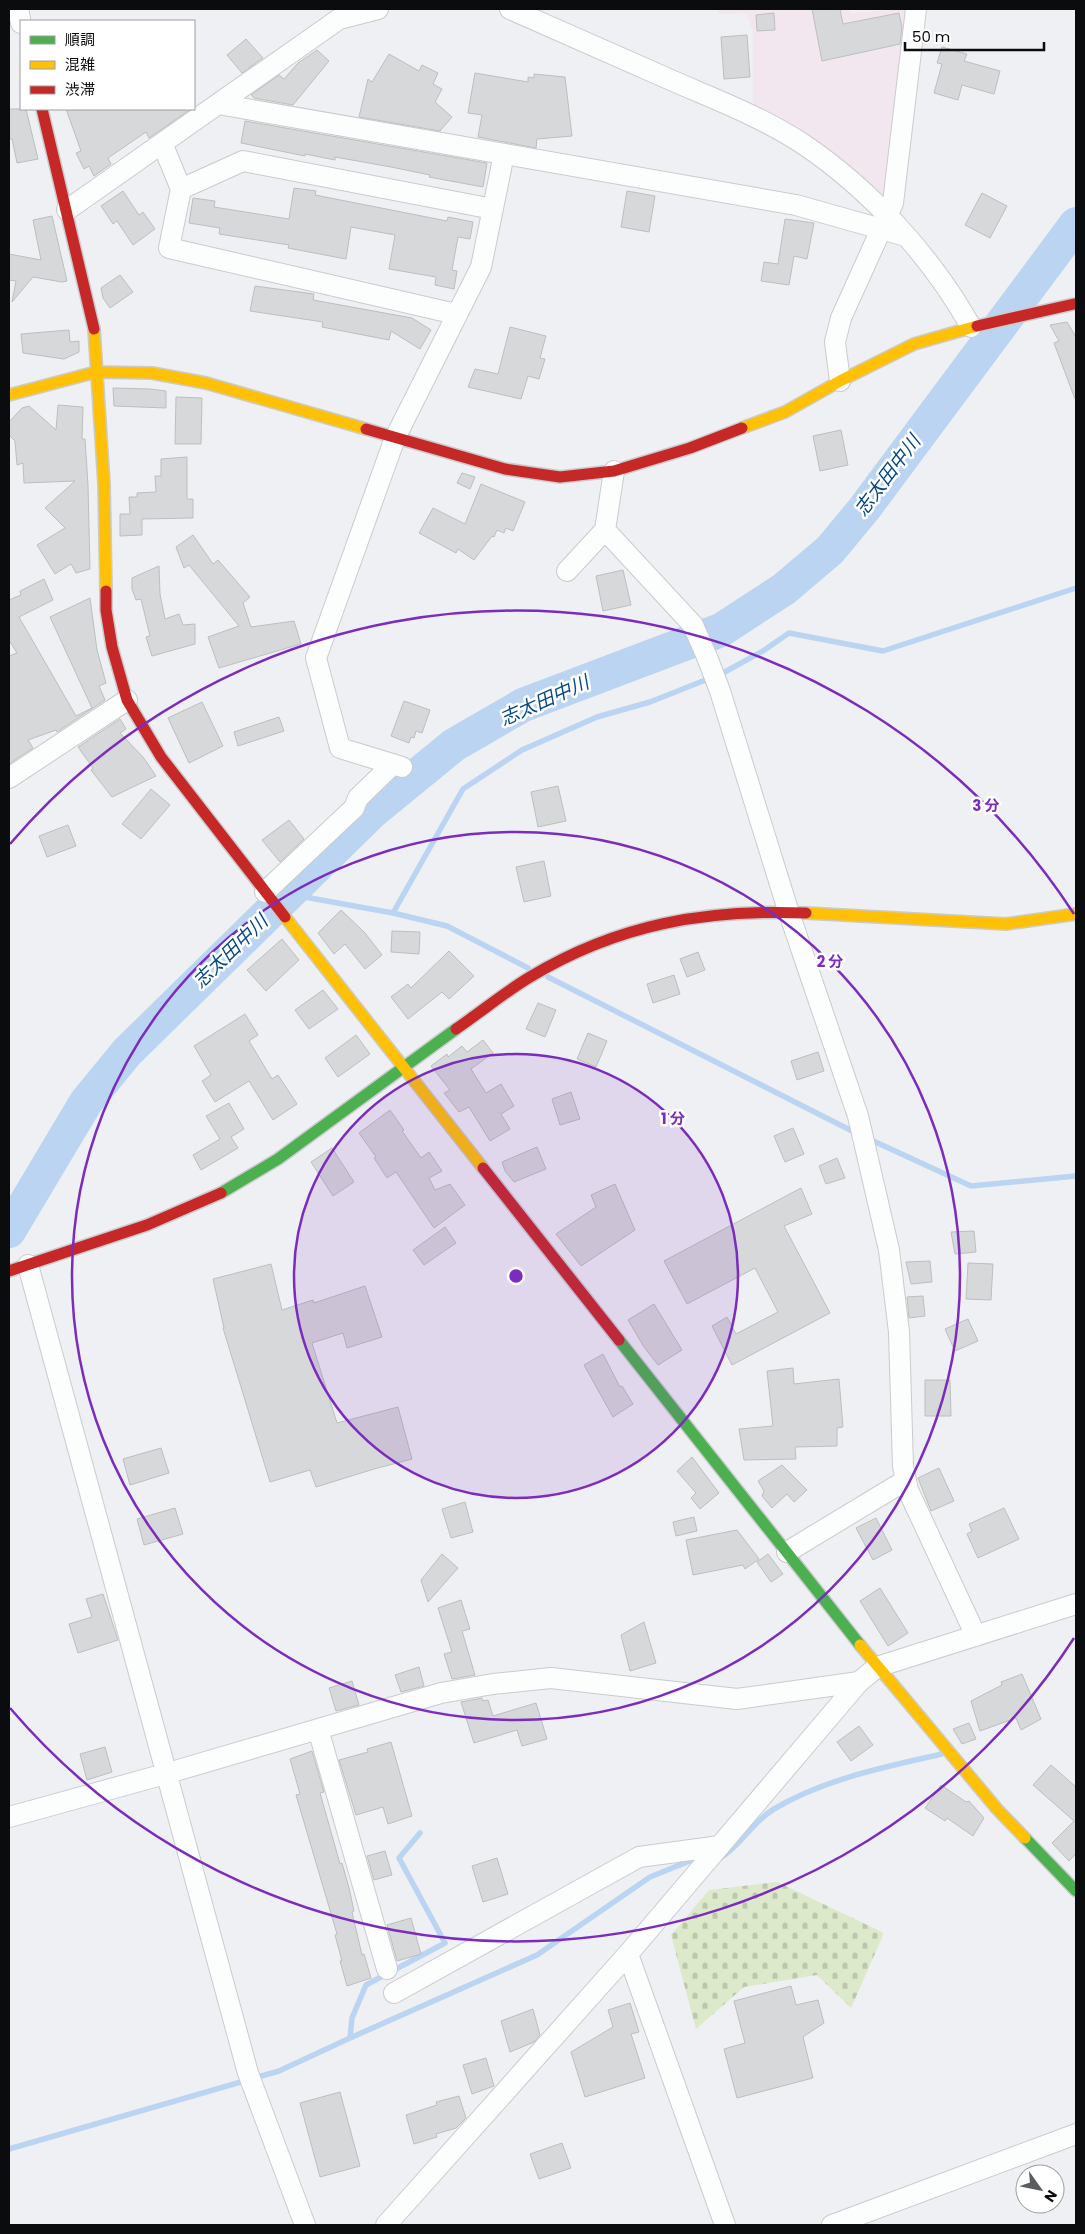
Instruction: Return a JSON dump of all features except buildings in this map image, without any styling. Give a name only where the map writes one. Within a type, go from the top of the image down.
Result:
[{"type":"street","points":[[67,210],[339,19],[378,9]]},
{"type":"street","points":[[510,9],[754,117],[803,144],[845,177],[885,222],[906,236],[953,295],[974,327]]},
{"type":"street","points":[[840,381],[835,342],[841,318],[893,203],[916,9]]},
{"type":"street","points":[[218,104],[796,204],[885,222]]},
{"type":"street","points":[[42,110],[93,321],[104,484],[106,610],[112,646],[127,700],[161,757],[878,1667],[997,1809],[1076,1891]]},
{"type":"street","points":[[162,143],[181,189],[169,248],[456,314]]},
{"type":"street","points":[[268,894],[354,808],[358,798],[397,765],[340,748],[316,658],[395,438],[481,266],[504,154]]},
{"type":"street","points":[[181,189],[244,161],[493,209]]},
{"type":"street","points":[[9,395],[96,372],[152,374],[206,383],[505,469],[560,477],[614,471],[690,448],[785,412],[840,381],[914,344],[1075,302]]},
{"type":"street","points":[[567,571],[605,530],[614,471]]},
{"type":"street","points":[[605,530],[693,625],[711,669],[788,910],[858,1116],[889,1250],[899,1332],[903,1466],[908,1490],[976,1636]]},
{"type":"street","points":[[9,778],[127,700]]},
{"type":"street","points":[[9,1271],[147,1225],[213,1198],[278,1159],[403,1066],[530,977],[580,950],[627,932],[690,917],[788,910],[1006,924],[1076,914]]},
{"type":"street","points":[[28,1264],[165,1774],[250,2079],[305,2225]]},
{"type":"street","points":[[787,1552],[906,1480]]},
{"type":"street","points":[[386,2225],[628,1954],[859,1682],[878,1667],[1076,1604]]},
{"type":"street","points":[[9,1816],[165,1774],[441,1693],[493,1684],[552,1678],[737,1699],[859,1682]]},
{"type":"street","points":[[318,1729],[386,1969]]},
{"type":"street","points":[[394,1993],[639,1857],[718,1849]]},
{"type":"street","points":[[628,1954],[725,2225]]},
{"type":"street","points":[[832,2225],[1076,2134]]},
{"type":"shaded area","points":[[718,9],[849,9],[850,13],[908,9],[885,201],[753,106],[753,34],[747,13],[719,14]]},
{"type":"green space","points":[[777,1882],[884,1933],[851,2008],[817,1975],[744,1987],[696,2029],[671,1935],[709,1890]]},
{"type":"waterway","name":"志太田中川","points":[[9,1231],[86,1102],[127,1052],[372,812],[454,745],[523,705],[721,630],[784,589],[830,550],[864,509],[1076,224]]},
{"type":"waterway","points":[[393,913],[463,789],[522,750],[597,717],[650,702],[723,673],[763,651],[789,633],[883,651],[1076,588]]},
{"type":"waterway","points":[[288,894],[393,913],[447,926],[528,968]]},
{"type":"waterway","points":[[548,977],[856,1133]]},
{"type":"waterway","points":[[869,1139],[971,1186],[1076,1176]]},
{"type":"waterway","points":[[720,1858],[734,1847],[767,1814],[793,1799],[855,1775],[942,1754]]},
{"type":"waterway","points":[[9,2149],[279,2071],[350,2038],[352,2018],[366,1985],[445,1943],[399,1858],[420,1833]]},
{"type":"waterway","points":[[350,2038],[537,1955],[650,1877],[698,1859]]},
{"type":"traffic: fast","points":[[221,1193],[278,1159],[456,1029]]},
{"type":"traffic: fast","points":[[619,1340],[860,1645]]},
{"type":"traffic: fast","points":[[1025,1838],[1076,1891]]},
{"type":"traffic: slow","points":[[742,428],[785,412],[840,381],[914,344],[977,326]]},
{"type":"traffic: slow","points":[[94,329],[104,484],[106,591]]},
{"type":"traffic: slow","points":[[9,395],[96,372],[152,373],[206,383],[366,429]]},
{"type":"traffic: slow","points":[[806,913],[1006,924],[1076,914]]},
{"type":"traffic: slow","points":[[285,917],[483,1168]]},
{"type":"traffic: slow","points":[[860,1645],[997,1809],[1025,1838]]},
{"type":"traffic: jam","points":[[42,110],[94,329]]},
{"type":"traffic: jam","points":[[977,326],[1074,304]]},
{"type":"traffic: jam","points":[[366,429],[505,469],[560,477],[614,471],[690,448],[742,428]]},
{"type":"traffic: jam","points":[[106,591],[106,610],[112,647],[127,700],[161,757],[285,917]]},
{"type":"traffic: jam","points":[[456,1029],[530,977],[596,944],[630,932],[698,918],[733,914],[769,912],[806,913]]},
{"type":"traffic: jam","points":[[483,1168],[619,1340]]},
{"type":"traffic: jam","points":[[9,1271],[147,1225],[221,1193]]}]
